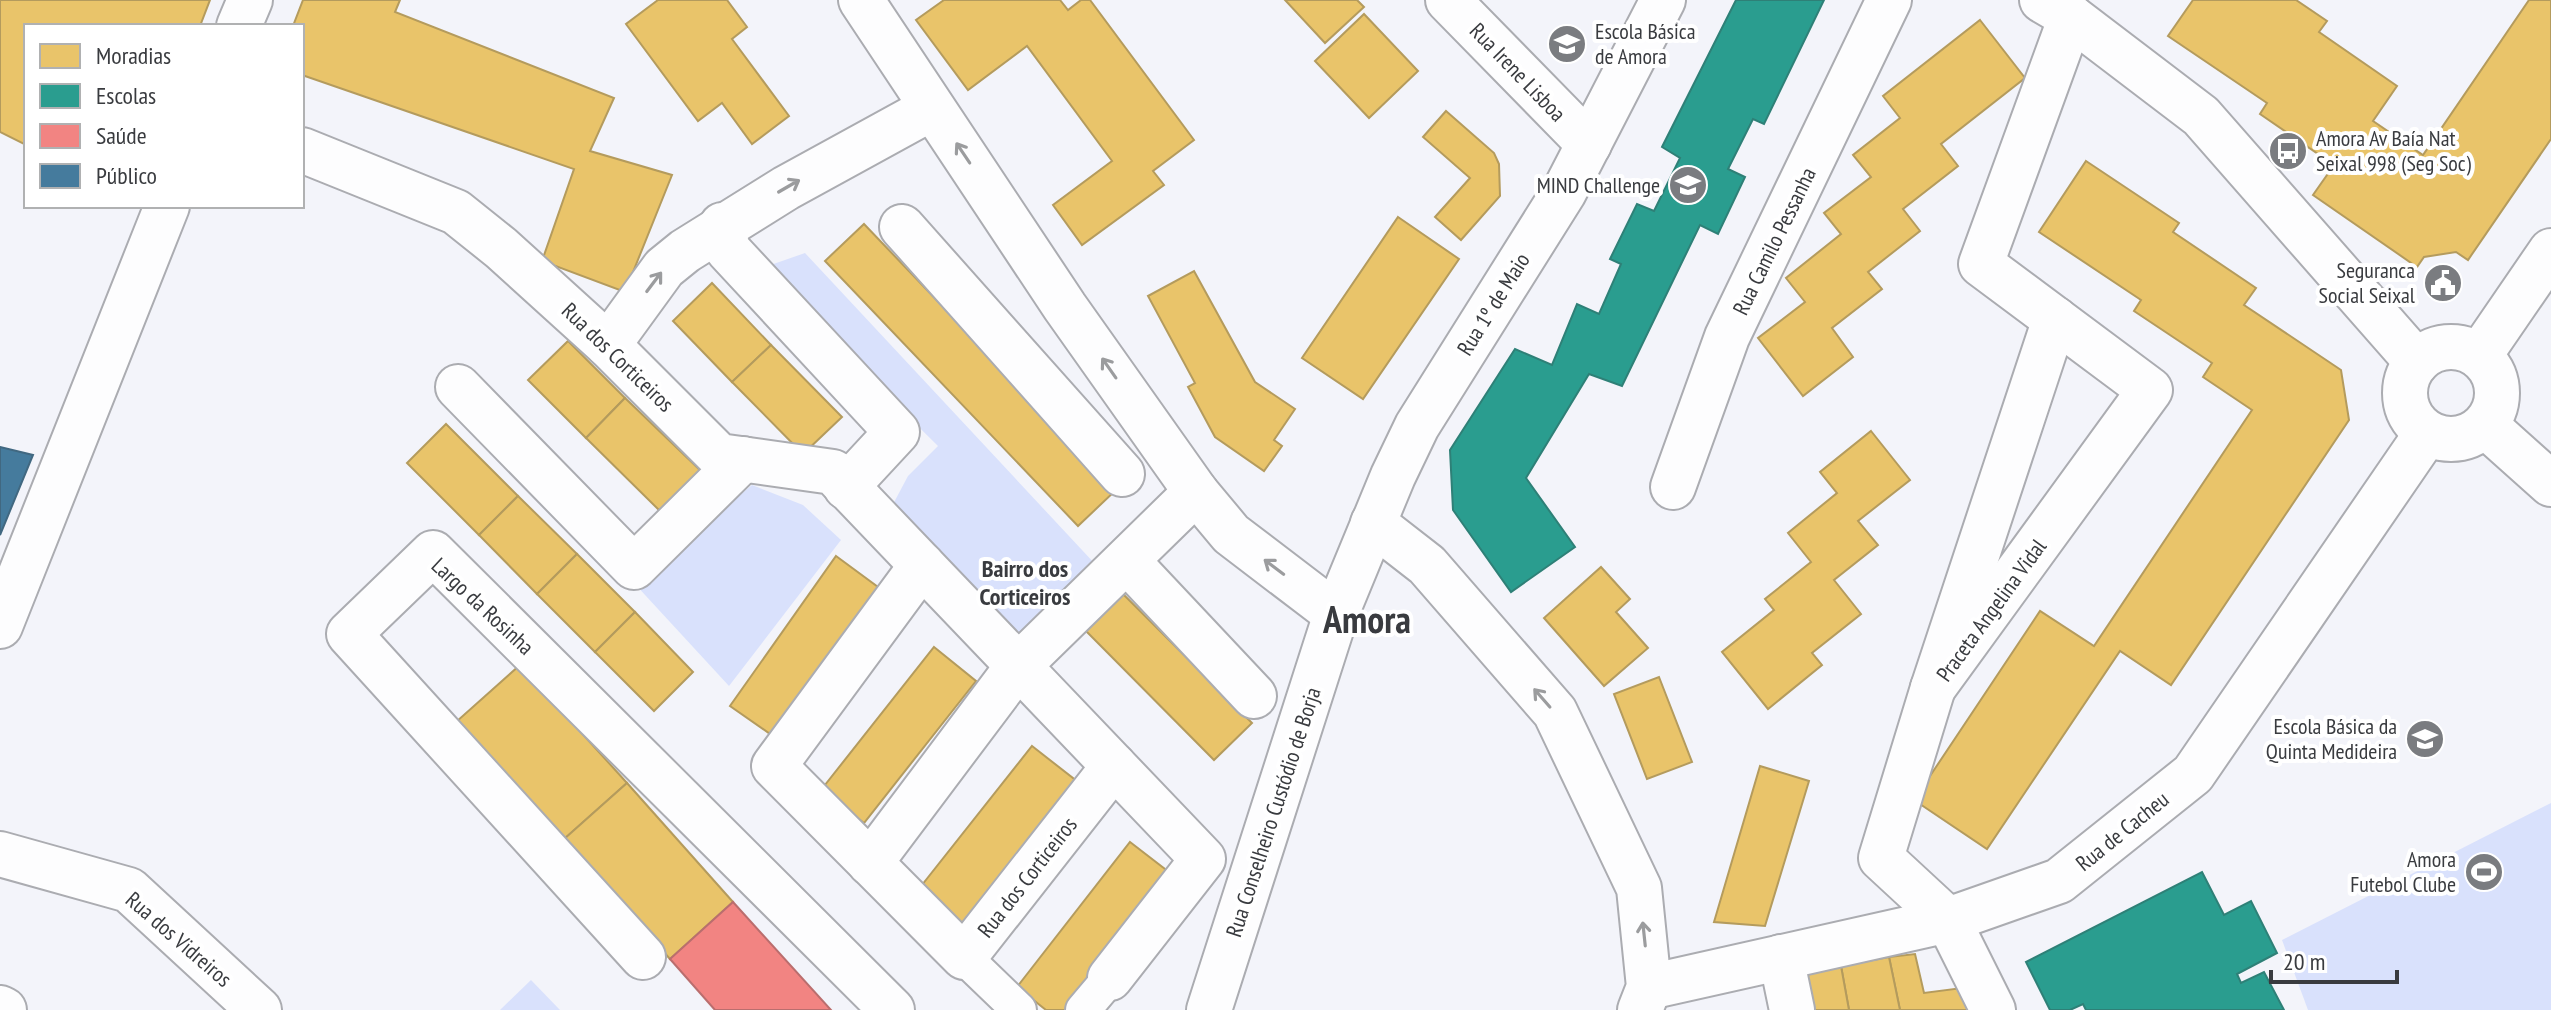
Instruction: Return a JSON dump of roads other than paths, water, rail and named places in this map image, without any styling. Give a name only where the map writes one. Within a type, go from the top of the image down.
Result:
[{"type":"street","points":[[240,24],[250,0]]},
{"type":"street","points":[[861,0],[1065,307],[1196,492],[1231,534],[1336,614]]},
{"type":"street","name":"Rua Irene Lisboa","points":[[1448,0],[1589,144]]},
{"type":"street","name":"Rua 1º de Maio","points":[[1336,614],[1417,426],[1564,192],[1663,0]]},
{"type":"street","name":"Rua Camilo Pessanha","points":[[1673,487],[1727,337],[1889,0]]},
{"type":"street","points":[[2057,9],[2201,116],[2417,362]]},
{"type":"street","name":"Praceta Angelina Vidal","points":[[1933,688],[2150,390],[1981,264],[2057,9]]},
{"type":"street","points":[[608,345],[664,268],[722,225],[932,108]]},
{"type":"street","name":"Rua dos Corticeiros","points":[[304,151],[456,212],[501,248],[608,345],[719,456],[833,472],[1203,859],[1096,994]]},
{"type":"street","points":[[0,626],[166,208]]},
{"type":"street","points":[[722,225],[728,250],[897,432],[846,487]]},
{"type":"street","points":[[902,227],[1122,474]]},
{"type":"street","points":[[2479,356],[2551,251]]},
{"type":"street","points":[[1016,354],[1065,307]]},
{"type":"street","name":"Praceta Angelina Vidal","points":[[1933,688],[2055,319]]},
{"type":"street","points":[[2440,348],[2467,349],[2479,356],[2496,381],[2498,397],[2485,425],[2475,433],[2451,439],[2427,433],[2416,424],[2405,400],[2405,386],[2417,362],[2440,348]]},
{"type":"street","points":[[458,387],[634,567],[743,459]]},
{"type":"street","points":[[2485,425],[2551,484]]},
{"type":"street","name":"Rua de Cacheu","points":[[1644,998],[1781,957],[1948,920],[2059,881],[2193,774],[2427,433]]},
{"type":"street","points":[[870,863],[1018,666],[1196,492]]},
{"type":"street","points":[[1373,523],[1427,565],[1555,712],[1639,888],[1644,998]]},
{"type":"street","name":"Largo da Rosinha","points":[[643,957],[349,634],[433,553],[892,1010]]},
{"type":"street","points":[[1127,561],[1254,696]]},
{"type":"street","name":"Rua dos Corticeiros","points":[[922,565],[774,766],[964,957],[1114,766]]},
{"type":"street","name":"Rua Conselheiro Custódio de Borja","points":[[1212,1009],[1336,614]]},
{"type":"street","points":[[1933,688],[1881,858],[1948,920],[1993,1010]]},
{"type":"street","name":"Rua dos Vidreiros","points":[[0,854],[129,890],[259,1010]]},
{"type":"street","points":[[964,957],[1019,1010]]},
{"type":"street","points":[[1781,957],[1792,1010]]},
{"type":"place","name":"Escola Básica de Amora","points":[[1567,44]]},
{"type":"place","name":"Amora Av Baía Nat Seixal 998 (Seg Soc)","points":[[2288,151]]},
{"type":"place","name":"MIND Challenge","points":[[1688,185]]},
{"type":"place","name":"Seguranca Social Seixal","points":[[2443,283]]},
{"type":"place","name":"Escola Básica da Quinta Medideira","points":[[2425,739]]},
{"type":"place","name":"Amora Futebol Clube","points":[[2484,872]]},
{"type":"district","name":"Bairro dos Corticeiros","points":[[1025,582]]},
{"type":"district","name":"Amora","points":[[1367,618]]}]
